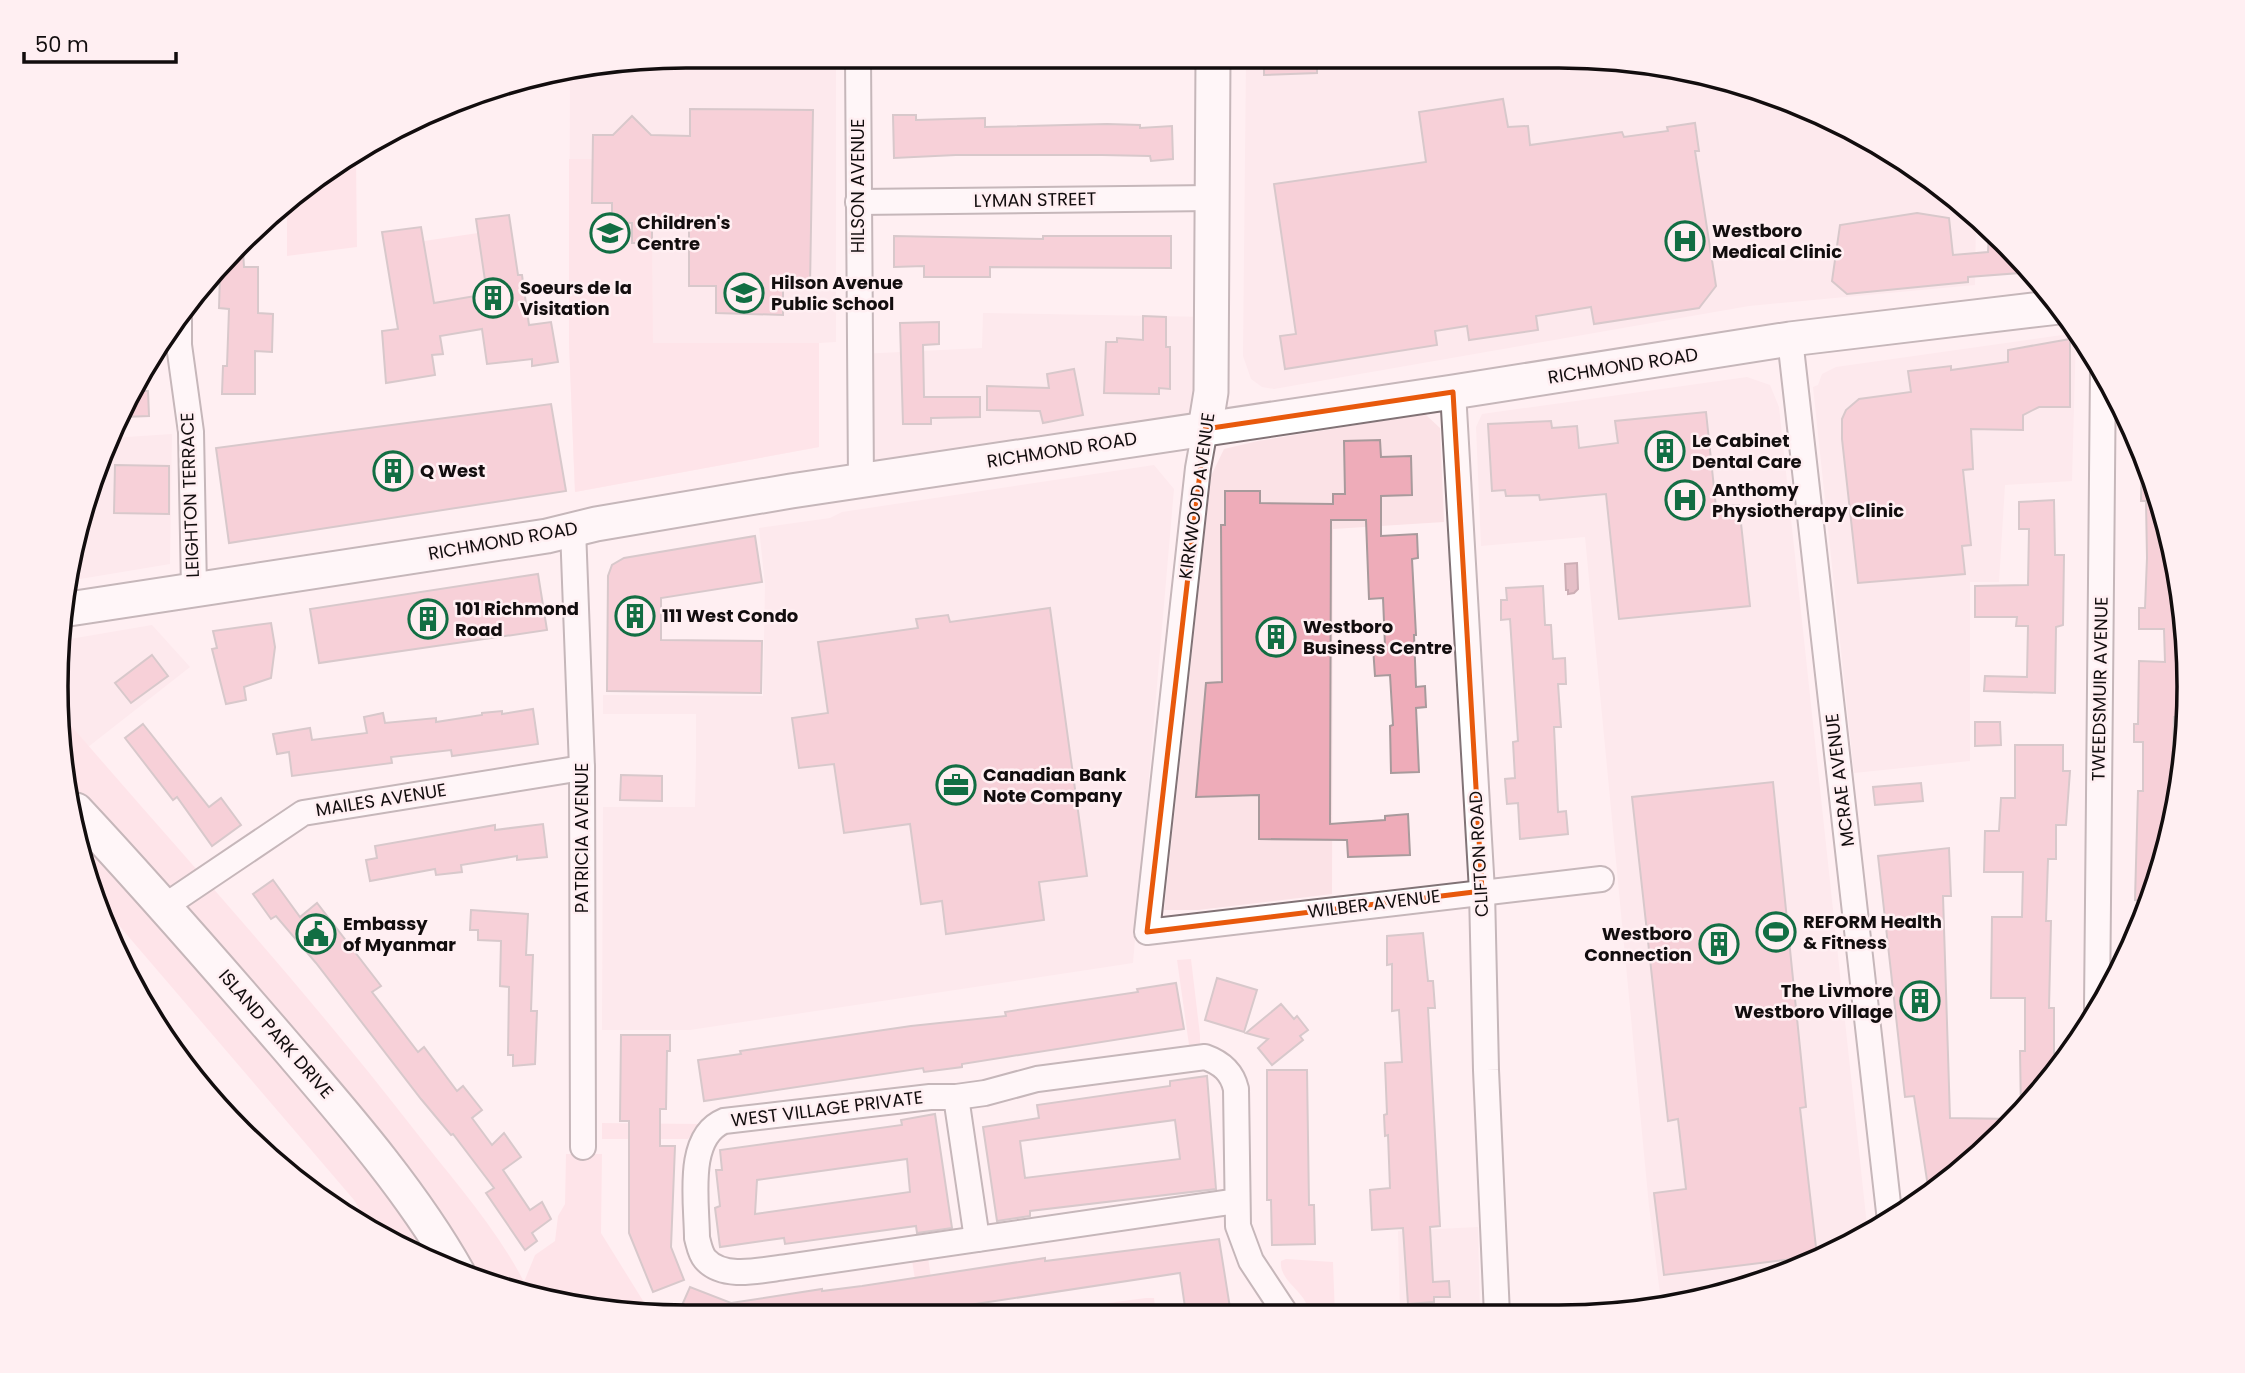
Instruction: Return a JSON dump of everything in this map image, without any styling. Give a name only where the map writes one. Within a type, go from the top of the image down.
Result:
[{"type":"main road","name":"KIRKWOOD AVENUE","points":[[1205,429],[1210,392],[1213,68]]},
{"type":"main road","name":"RICHMOND ROAD","points":[[74,608],[535,538],[791,491],[1790,339],[2048,308]]},
{"type":"main road","name":"ISLAND PARK DRIVE","points":[[82,817],[165,905],[362,1134],[450,1258]]},
{"type":"street","name":"HILSON AVENUE","points":[[858,68],[862,482]]},
{"type":"street","name":"LYMAN STREET","points":[[858,202],[1212,198]]},
{"type":"street","name":"LEIGHTON TERRACE","points":[[179,333],[191,432],[194,589]]},
{"type":"street","name":"MCRAE AVENUE","points":[[1790,339],[1889,1209]]},
{"type":"street","name":"CLIFTON ROAD","points":[[1453,392],[1482,891],[1486,1070],[1497,1305]]},
{"type":"street","name":"TWEEDSMUIR AVENUE","points":[[2097,990],[2103,394]]},
{"type":"street","name":"KIRKWOOD AVENUE","points":[[1147,932],[1196,482],[1205,429]]},
{"type":"street","name":"PATRICIA AVENUE","points":[[573,529],[582,768],[583,1147]]},
{"type":"street","name":"MAILES AVENUE","points":[[165,905],[303,813],[582,768]]},
{"type":"street","name":"WILBER AVENUE","points":[[1147,932],[1601,879]]},
{"type":"street","name":"WEST VILLAGE PRIVATE","points":[[1237,1201],[786,1267],[736,1271],[723,1270],[703,1258],[697,1238],[697,1160],[702,1140],[715,1125],[724,1121],[930,1097],[956,1097],[985,1093],[1037,1079],[1197,1057],[1215,1060],[1229,1072],[1236,1089],[1238,1226],[1247,1253],[1280,1305]]},
{"type":"street","points":[[956,1097],[977,1239]]},
{"type":"highlighted area","points":[[1453,392],[1482,891],[1147,932],[1205,429]]},
{"type":"shaded area","name":"Hilson Avenue Public School","points":[[686,68],[836,68],[836,342],[819,343],[819,447],[575,492],[569,343],[570,79]]},
{"type":"shaded area","points":[[1246,68],[1559,68],[1679,80],[1757,101],[1832,132],[1902,172],[1976,231],[1975,285],[1749,306],[1274,389],[1262,387],[1251,379],[1243,356]]},
{"type":"shaded area","points":[[569,159],[593,159],[612,203],[612,222],[632,223],[632,242],[652,243],[653,343],[819,343],[819,447],[575,492],[569,343]]},
{"type":"shaded area","points":[[356,164],[357,247],[287,256],[287,215]]},
{"type":"shaded area","points":[[478,233],[487,294],[434,303],[424,241]]},
{"type":"shaded area","points":[[983,313],[1211,317],[1204,429],[861,482],[860,354],[982,348]]},
{"type":"shaded area","points":[[2067,334],[2076,347],[2072,481],[2005,485],[1999,582],[1970,582],[1970,761],[1854,773],[1813,387],[1818,385],[1822,374],[1836,367]]},
{"type":"shaded area","points":[[1747,377],[1770,385],[1779,407],[1867,1223],[1795,1258],[1719,1284],[1660,1294],[1649,1206],[1585,537],[1481,546],[1476,427],[1482,414]]},
{"type":"shaded area","points":[[1425,414],[1440,428],[1444,522],[1333,529],[1332,894],[1198,910],[1164,910],[1211,476],[1224,449]]},
{"type":"shaded area","points":[[172,434],[170,564],[78,579],[89,526],[121,437]]},
{"type":"shaded area","points":[[1154,465],[1174,489],[1133,963],[690,1030],[602,1030],[603,807],[695,807],[696,761],[696,714],[603,714],[603,695],[763,696],[765,585],[759,528],[830,518],[842,512]]},
{"type":"shaded area","points":[[1577,563],[1578,589],[1568,594],[1565,564]]},
{"type":"shaded area","points":[[152,625],[190,667],[88,747],[70,725],[68,686],[71,639]]},
{"type":"shaded area","points":[[70,724],[370,1074],[486,1222],[524,1282],[535,1255],[555,1241],[558,1216],[565,1204],[566,1154],[602,1154],[601,1233],[644,1303],[566,1293],[526,1284],[488,1272],[450,1258],[377,1222],[362,1213],[354,1200],[114,919],[89,847],[80,807]]},
{"type":"shaded area","points":[[1191,959],[1200,1045],[1189,1045],[1177,960]]},
{"type":"shaded area","points":[[602,1123],[701,1124],[688,1139],[602,1139]]},
{"type":"shaded area","points":[[1478,1227],[1480,1305],[1400,1305],[1398,1231]]},
{"type":"shaded area","points":[[928,1257],[935,1305],[919,1305],[912,1260]]},
{"type":"shaded area","points":[[1281,1261],[1333,1262],[1335,1305],[1307,1305],[1283,1273]]},
{"type":"shaded area","points":[[1154,1298],[1155,1305],[1093,1305]]},
{"type":"building","points":[[1264,68],[1317,68],[1317,73],[1264,75]]},
{"type":"building","points":[[1503,99],[1508,127],[1528,126],[1530,145],[1622,132],[1624,137],[1668,131],[1667,127],[1695,123],[1699,151],[1695,151],[1716,286],[1699,308],[1594,324],[1591,307],[1536,316],[1538,330],[1469,340],[1467,326],[1435,331],[1437,345],[1285,369],[1280,336],[1296,334],[1274,184],[1426,162],[1419,112]]},
{"type":"building","points":[[690,109],[813,110],[810,286],[783,286],[783,315],[716,313],[716,286],[689,286],[689,225],[652,223],[652,243],[632,243],[632,223],[612,222],[612,203],[592,203],[593,135],[613,135],[632,116],[651,135],[690,136]]},
{"type":"building","points":[[893,115],[916,115],[916,120],[985,118],[985,127],[1107,124],[1140,125],[1140,128],[1172,126],[1173,159],[1151,161],[1150,156],[1102,155],[956,155],[894,158]]},
{"type":"building","points":[[1917,213],[1949,218],[1953,255],[1988,252],[1988,242],[2018,273],[1968,277],[1968,282],[1847,294],[1832,281],[1840,225]]},
{"type":"building","name":"Soeurs de la Visitation","points":[[509,215],[529,325],[551,322],[558,362],[532,366],[532,359],[487,364],[482,329],[440,336],[443,354],[432,355],[435,375],[386,383],[382,331],[398,329],[382,232],[421,227],[434,303],[487,294],[476,219]]},
{"type":"building","points":[[894,236],[1043,239],[1043,236],[1171,236],[1171,268],[990,267],[990,277],[924,277],[924,266],[894,267]]},
{"type":"building","points":[[243,255],[244,267],[258,267],[258,313],[273,314],[272,352],[255,351],[255,394],[222,394],[223,366],[227,366],[229,309],[219,308],[220,282]]},
{"type":"building","points":[[1143,316],[1166,317],[1166,347],[1170,347],[1170,389],[1159,388],[1159,394],[1104,393],[1106,342],[1117,342],[1117,338],[1143,340]]},
{"type":"building","points":[[939,322],[939,344],[923,345],[924,397],[980,397],[980,417],[931,418],[931,424],[903,424],[900,323]]},
{"type":"building","points":[[2070,339],[2070,407],[2039,407],[2023,415],[2023,430],[1971,429],[1973,469],[1963,470],[1971,545],[1962,546],[1965,574],[1858,583],[1842,439],[1842,419],[1846,410],[1859,399],[1911,392],[1908,371],[1951,366],[1951,370],[2008,362],[2008,350]]},
{"type":"building","points":[[1074,369],[1083,415],[1043,423],[1040,411],[987,410],[987,386],[1049,388],[1047,374]]},
{"type":"building","points":[[144,391],[148,391],[149,416],[130,417]]},
{"type":"building","points":[[551,404],[566,491],[229,543],[216,448]]},
{"type":"building","points":[[1706,412],[1716,507],[1739,505],[1750,606],[1619,619],[1606,494],[1540,500],[1539,495],[1506,496],[1505,490],[1492,491],[1488,424],[1551,421],[1552,428],[1577,426],[1579,448],[1618,443],[1615,421]]},
{"type":"building","name":"Westboro Business Centre","points":[[1380,440],[1381,457],[1411,456],[1412,495],[1381,496],[1381,536],[1417,534],[1418,558],[1412,559],[1416,687],[1425,686],[1426,707],[1416,708],[1419,772],[1391,773],[1390,726],[1393,725],[1390,675],[1375,676],[1373,647],[1385,646],[1383,598],[1369,599],[1366,520],[1331,520],[1330,824],[1385,820],[1385,816],[1408,814],[1410,855],[1348,857],[1347,840],[1259,839],[1259,795],[1196,797],[1206,683],[1222,682],[1221,525],[1225,525],[1225,491],[1260,491],[1260,503],[1333,504],[1333,494],[1345,494],[1344,441]]},
{"type":"building","points":[[115,465],[169,466],[169,514],[114,513]]},
{"type":"building","points":[[2141,481],[2165,566],[2177,686],[2165,807],[2156,847],[2138,900],[2135,900],[2138,791],[2143,791],[2143,742],[2134,742],[2134,724],[2138,724],[2139,661],[2165,662],[2164,629],[2139,629],[2139,608],[2145,608],[2147,558],[2146,501],[2141,501]]},
{"type":"building","points":[[2054,500],[2055,555],[2064,555],[2063,625],[2056,627],[2055,693],[1984,691],[1985,676],[2027,677],[2028,626],[2016,626],[2017,617],[1975,617],[1975,586],[2028,585],[2029,529],[2019,529],[2019,502]]},
{"type":"building","name":"111 West Condo","points":[[755,536],[762,582],[661,598],[661,640],[762,641],[761,693],[607,691],[608,576],[612,565],[624,558]]},
{"type":"building","name":"101 Richmond Road","points":[[538,574],[547,630],[319,663],[310,609]]},
{"type":"building","points":[[1543,586],[1545,625],[1551,625],[1553,659],[1565,658],[1566,684],[1558,684],[1561,727],[1554,727],[1558,812],[1566,811],[1568,834],[1520,839],[1518,803],[1507,804],[1505,779],[1515,778],[1513,742],[1518,741],[1510,619],[1501,620],[1501,600],[1507,600],[1506,588]]},
{"type":"building","name":"Canadian Bank Note Company","points":[[1050,608],[1087,876],[1039,882],[1044,920],[946,934],[942,901],[921,904],[910,824],[844,833],[834,764],[799,768],[792,718],[828,713],[818,642],[918,628],[916,619],[948,615],[950,622]]},
{"type":"building","points":[[271,623],[275,647],[271,678],[244,687],[246,700],[226,704],[212,649],[217,648],[213,631]]},
{"type":"building","points":[[152,655],[168,676],[131,703],[115,683]]},
{"type":"building","points":[[533,709],[538,744],[452,756],[451,750],[391,757],[392,763],[292,776],[289,752],[277,754],[273,734],[310,728],[312,740],[367,733],[364,717],[383,713],[385,723],[436,718],[436,722],[482,713],[502,711],[502,714]]},
{"type":"building","points":[[1975,722],[2000,722],[2001,745],[1975,746]]},
{"type":"building","points":[[143,724],[209,807],[221,798],[241,825],[212,846],[177,797],[173,800],[125,738]]},
{"type":"building","points":[[2015,745],[2063,745],[2063,771],[2070,771],[2066,825],[2056,825],[2056,859],[2048,859],[2046,921],[2051,921],[2049,1008],[2054,1008],[2054,1056],[2021,1096],[2020,1051],[2025,1051],[2025,998],[1991,998],[1992,917],[2022,917],[2023,872],[1984,872],[1985,831],[1999,831],[2001,798],[2015,798]]},
{"type":"building","points":[[621,775],[662,776],[662,801],[620,800]]},
{"type":"building","name":"Westboro Connection","points":[[1773,782],[1806,1107],[1800,1108],[1816,1248],[1792,1259],[1664,1275],[1654,1193],[1686,1189],[1678,1119],[1668,1121],[1632,797]]},
{"type":"building","points":[[1921,783],[1923,801],[1875,805],[1873,787]]},
{"type":"building","points":[[543,824],[547,857],[517,860],[517,856],[461,865],[462,872],[436,875],[435,869],[370,881],[366,860],[377,858],[375,846],[495,825],[495,830]]},
{"type":"building","name":"The Livmore Westboro Village","points":[[1949,848],[1951,896],[1943,896],[1950,1118],[2001,1119],[1927,1183],[1914,1096],[1905,1097],[1878,856]]},
{"type":"building","points":[[273,880],[300,917],[317,903],[381,986],[372,992],[418,1052],[424,1047],[457,1091],[463,1086],[482,1110],[472,1118],[492,1145],[504,1133],[521,1157],[503,1170],[530,1210],[542,1202],[551,1219],[532,1233],[537,1241],[525,1250],[486,1193],[494,1188],[453,1134],[451,1135],[421,1099],[316,963],[276,916],[271,919],[253,894]]},
{"type":"building","points":[[471,910],[528,914],[526,955],[533,955],[531,1011],[537,1011],[535,1064],[513,1066],[513,1055],[508,1055],[509,987],[500,986],[501,941],[478,940],[478,930],[470,930]]},
{"type":"building","points":[[1423,933],[1428,981],[1433,981],[1435,1008],[1428,1008],[1440,1226],[1430,1227],[1433,1282],[1449,1281],[1450,1297],[1434,1297],[1434,1302],[1408,1304],[1403,1228],[1372,1230],[1370,1190],[1390,1188],[1388,1135],[1385,1136],[1384,1115],[1387,1114],[1385,1063],[1402,1062],[1399,1010],[1392,1011],[1392,964],[1387,965],[1387,936]]},
{"type":"building","points":[[1217,978],[1257,990],[1244,1032],[1205,1020]]},
{"type":"building","points":[[1176,983],[1184,1029],[962,1064],[962,1067],[924,1072],[923,1068],[704,1101],[698,1060],[741,1054],[740,1051],[911,1026],[1006,1016],[1005,1012],[1138,992],[1137,989]]},
{"type":"building","points":[[1281,1004],[1294,1019],[1297,1016],[1308,1030],[1300,1036],[1303,1040],[1272,1065],[1258,1048],[1268,1039],[1246,1033]]},
{"type":"building","points":[[621,1035],[670,1035],[670,1051],[667,1051],[666,1109],[660,1109],[660,1146],[675,1146],[671,1247],[684,1280],[653,1292],[629,1233],[629,1121],[620,1121]]},
{"type":"building","points":[[1267,1070],[1307,1070],[1309,1205],[1314,1205],[1315,1244],[1272,1245],[1271,1200],[1267,1200]]},
{"type":"building","points":[[1207,1076],[1216,1189],[1030,1211],[1030,1216],[997,1221],[983,1127],[1039,1118],[1037,1105],[1170,1086],[1170,1081]],"holes":[[[1175,1120],[1180,1159],[1025,1178],[1020,1141]]]},
{"type":"building","points":[[935,1114],[952,1228],[917,1233],[916,1226],[785,1244],[784,1238],[720,1247],[715,1208],[720,1206],[716,1170],[722,1170],[720,1150],[902,1125],[901,1120]],"holes":[[[907,1159],[910,1192],[755,1214],[757,1180]]]},
{"type":"building","points":[[1219,1239],[1230,1305],[1185,1305],[1180,1273],[969,1305],[682,1305],[690,1287],[731,1303],[1045,1258],[1045,1261]]},
{"type":"place","name":"Children's Centre","points":[[610,233]]},
{"type":"place","name":"Westboro Medical Clinic","points":[[1685,241]]},
{"type":"place","name":"Hilson Avenue Public School","points":[[744,293]]},
{"type":"place","name":"Soeurs de la Visitation","points":[[493,298]]},
{"type":"place","name":"Le Cabinet Dental Care","points":[[1665,451]]},
{"type":"place","name":"Q West","points":[[393,471]]},
{"type":"place","name":"Anthomy Physiotherapy Clinic","points":[[1685,500]]},
{"type":"place","name":"111 West Condo","points":[[635,616]]},
{"type":"place","name":"101 Richmond Road","points":[[428,619]]},
{"type":"place","name":"Westboro Business Centre","points":[[1276,637]]},
{"type":"place","name":"Canadian Bank Note Company","points":[[956,785]]},
{"type":"place","name":"REFORM Health & Fitness","points":[[1776,932]]},
{"type":"place","name":"Embassy of Myanmar","points":[[316,934]]},
{"type":"place","name":"Westboro Connection","points":[[1719,944]]},
{"type":"place","name":"The Livmore Westboro Village","points":[[1920,1001]]}]
